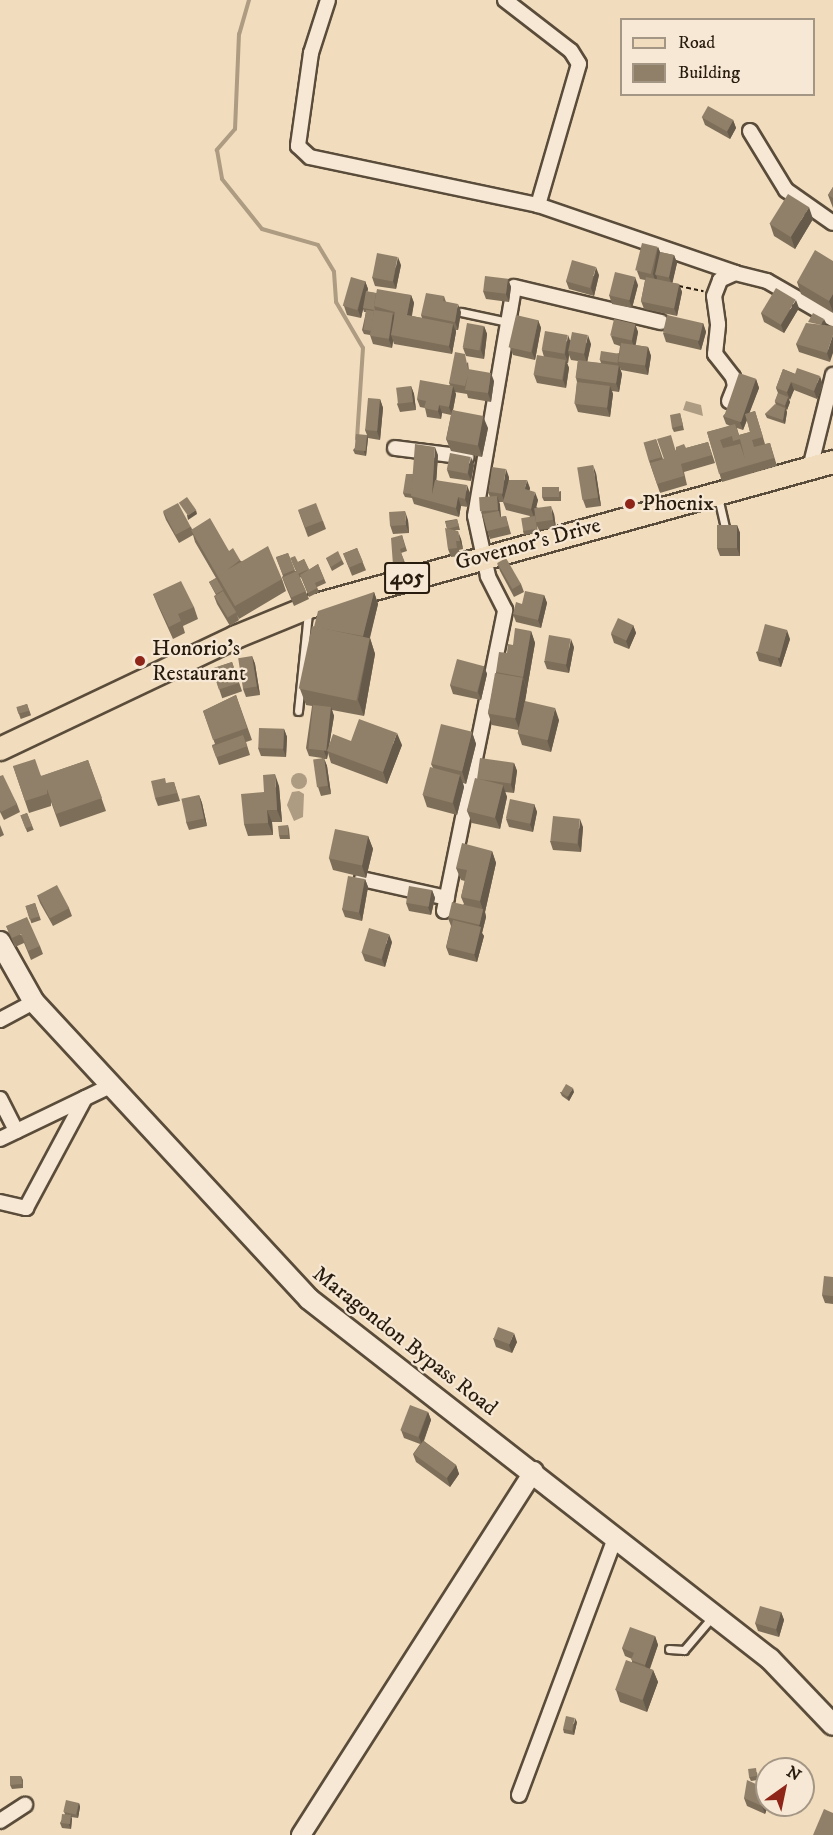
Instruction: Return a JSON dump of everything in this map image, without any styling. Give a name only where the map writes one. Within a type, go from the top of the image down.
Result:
[{"type":"main road","name":"Governor's Drive","points":[[0,749],[236,637],[309,607],[483,556],[833,462]]},
{"type":"main road","name":"Maragondon Bypass Road","points":[[0,942],[34,1002],[309,1299],[534,1471],[714,1614],[787,1674],[833,1725]]},
{"type":"street","points":[[328,0],[311,53],[298,146],[310,157],[538,205],[735,273],[766,281],[833,319]]},
{"type":"street","points":[[505,0],[571,51],[579,64],[538,205]]},
{"type":"street","points":[[750,131],[786,190],[833,223]]},
{"type":"street","points":[[729,402],[735,386],[733,376],[715,354],[717,288],[720,280],[735,273]]},
{"type":"street","points":[[362,879],[445,905],[505,610],[488,576],[475,516],[514,287],[662,322]]},
{"type":"street","points":[[810,468],[833,375]]},
{"type":"street","points":[[396,448],[483,460]]},
{"type":"street","points":[[0,1020],[34,1002]]},
{"type":"street","points":[[0,1139],[110,1086]]},
{"type":"street","points":[[0,1202],[26,1209],[85,1098]]},
{"type":"street","points":[[0,1099],[16,1131]]},
{"type":"street","points":[[301,1835],[534,1471]]},
{"type":"street","points":[[519,1795],[616,1536]]},
{"type":"street","points":[[0,1821],[25,1805]]},
{"type":"lane","points":[[461,312],[508,322]]},
{"type":"lane","points":[[717,492],[726,531]]},
{"type":"lane","points":[[298,711],[309,607]]},
{"type":"lane","points":[[669,1649],[684,1650],[714,1614]]},
{"type":"path","points":[[677,285],[700,292],[717,288]]},
{"type":"shaded area","points":[[686,401],[701,405],[703,416],[683,410]]},
{"type":"shaded area","points":[[299,773],[305,775],[307,781],[305,787],[299,789],[293,787],[291,781],[293,775]]},
{"type":"shaded area","points":[[299,791],[304,794],[303,817],[294,821],[287,805],[292,792]]},
{"type":"building","points":[[708,106],[733,120],[727,131],[702,117]]},
{"type":"building","points":[[833,187],[833,198],[828,195]]},
{"type":"building","points":[[788,194],[809,207],[791,237],[769,224]]},
{"type":"building","points":[[642,243],[658,247],[651,274],[635,270]]},
{"type":"building","points":[[815,250],[833,261],[833,294],[829,301],[797,282]]},
{"type":"building","points":[[660,252],[674,255],[669,277],[655,274]]},
{"type":"building","points":[[377,253],[398,257],[393,282],[372,278]]},
{"type":"building","points":[[572,260],[596,267],[590,288],[566,281]]},
{"type":"building","points":[[615,272],[635,277],[630,300],[609,295]]},
{"type":"building","points":[[485,276],[508,279],[506,294],[483,291]]},
{"type":"building","points":[[351,277],[365,281],[357,310],[343,306]]},
{"type":"building","points":[[646,277],[679,284],[674,309],[641,301]]},
{"type":"building","points":[[776,288],[796,300],[781,325],[761,313]]},
{"type":"building","points":[[377,289],[411,295],[407,315],[453,324],[449,346],[391,335],[395,312],[374,306]]},
{"type":"building","points":[[366,291],[376,293],[375,310],[363,308]]},
{"type":"building","points":[[426,293],[444,296],[443,301],[458,304],[455,322],[421,315]]},
{"type":"building","points":[[366,310],[374,311],[372,331],[364,330]]},
{"type":"building","points":[[374,310],[393,313],[389,339],[370,336]]},
{"type":"building","points":[[813,313],[824,319],[821,325],[808,322]]},
{"type":"building","points":[[516,315],[538,320],[531,352],[509,347]]},
{"type":"building","points":[[667,315],[703,323],[699,341],[663,333]]},
{"type":"building","points":[[614,319],[635,324],[632,341],[610,336]]},
{"type":"building","points":[[467,323],[484,326],[479,351],[463,348]]},
{"type":"building","points":[[806,323],[833,326],[833,335],[827,353],[796,344]]},
{"type":"building","points":[[545,331],[568,335],[564,354],[542,350]]},
{"type":"building","points":[[572,332],[588,335],[584,354],[568,351]]},
{"type":"building","points":[[621,343],[648,347],[645,366],[618,362]]},
{"type":"building","points":[[601,351],[619,354],[617,363],[600,360]]},
{"type":"building","points":[[455,352],[465,354],[468,369],[491,373],[488,393],[465,390],[468,375],[465,386],[449,383]]},
{"type":"building","points":[[537,355],[566,360],[562,380],[534,375]]},
{"type":"building","points":[[578,360],[619,366],[616,384],[575,378]]},
{"type":"building","points":[[797,368],[820,376],[814,391],[791,382],[787,392],[776,388],[783,369],[795,374]]},
{"type":"building","points":[[739,373],[756,379],[741,422],[724,416]]},
{"type":"building","points":[[420,380],[453,386],[449,407],[439,405],[438,411],[424,408],[426,401],[417,399]]},
{"type":"building","points":[[577,382],[610,386],[607,408],[574,404]]},
{"type":"building","points":[[411,386],[413,402],[398,404],[396,388]]},
{"type":"building","points":[[778,393],[788,397],[785,405],[775,401]]},
{"type":"building","points":[[368,398],[380,399],[377,431],[365,430]]},
{"type":"building","points":[[775,404],[785,408],[783,420],[765,414]]},
{"type":"building","points":[[452,410],[483,416],[478,446],[446,439]]},
{"type":"building","points":[[755,411],[763,437],[752,440],[754,447],[770,443],[774,458],[719,474],[707,432],[735,424],[739,435],[750,432],[745,414]],"holes":[[[732,436],[733,441],[740,439],[745,459],[740,444],[723,448],[720,440]]]},
{"type":"building","points":[[680,413],[683,425],[672,428],[670,415]]},
{"type":"building","points":[[356,434],[367,435],[366,451],[355,450]]},
{"type":"building","points":[[671,435],[676,452],[676,447],[684,444],[686,448],[708,442],[712,455],[681,464],[684,476],[657,484],[650,463],[664,459],[657,439]]},
{"type":"building","points":[[656,439],[661,457],[649,461],[644,443]]},
{"type":"building","points":[[415,444],[435,447],[432,494],[435,480],[467,485],[465,499],[458,497],[456,508],[411,496]]},
{"type":"building","points":[[450,453],[471,457],[467,474],[447,470]]},
{"type":"building","points":[[593,465],[598,498],[582,500],[577,468]]},
{"type":"building","points":[[492,467],[506,469],[502,494],[489,492]]},
{"type":"building","points":[[406,474],[413,474],[412,494],[403,493]]},
{"type":"building","points":[[509,480],[527,480],[525,489],[535,492],[531,509],[503,502]]},
{"type":"building","points":[[542,487],[559,487],[559,497],[542,497]]},
{"type":"building","points":[[497,496],[498,510],[480,511],[479,497]]},
{"type":"building","points":[[187,497],[196,510],[188,516],[179,503]]},
{"type":"building","points":[[178,503],[191,527],[176,535],[163,511]]},
{"type":"building","points":[[316,503],[323,521],[305,528],[298,510]]},
{"type":"building","points":[[551,506],[553,520],[536,522],[534,508]]},
{"type":"building","points":[[405,511],[406,525],[390,526],[389,512]]},
{"type":"building","points":[[499,511],[500,517],[506,516],[508,526],[487,531],[483,514]]},
{"type":"building","points":[[535,516],[537,529],[523,531],[521,518]]},
{"type":"building","points":[[210,518],[229,551],[233,548],[240,560],[227,570],[268,546],[282,579],[235,606],[191,530]]},
{"type":"building","points":[[457,519],[459,526],[447,529],[445,522]]},
{"type":"building","points":[[717,525],[737,525],[737,548],[717,548]]},
{"type":"building","points":[[445,528],[458,531],[460,541],[456,541],[457,548],[448,549]]},
{"type":"building","points":[[402,535],[405,547],[400,549],[404,561],[393,565],[391,538]]},
{"type":"building","points":[[357,548],[363,562],[349,568],[343,554]]},
{"type":"building","points":[[338,551],[342,560],[331,567],[326,558]]},
{"type":"building","points":[[288,553],[295,570],[283,575],[276,558]]},
{"type":"building","points":[[295,556],[298,562],[304,559],[309,569],[298,574],[290,558]]},
{"type":"building","points":[[506,558],[521,584],[512,589],[497,563]]},
{"type":"building","points":[[318,564],[324,579],[315,583],[317,588],[308,593],[300,575]]},
{"type":"building","points":[[297,571],[306,591],[291,598],[282,578]]},
{"type":"building","points":[[216,578],[223,590],[216,594],[209,582]]},
{"type":"building","points":[[181,581],[194,607],[178,614],[181,621],[169,627],[153,594]]},
{"type":"building","points":[[223,591],[236,612],[228,618],[215,596]]},
{"type":"building","points":[[525,591],[544,595],[538,620],[513,614],[516,602],[522,604]]},
{"type":"building","points":[[374,592],[363,636],[314,627],[318,611]]},
{"type":"building","points":[[618,618],[633,625],[626,641],[611,633]]},
{"type":"building","points":[[765,624],[787,630],[780,658],[757,652]]},
{"type":"building","points":[[312,626],[370,638],[356,701],[299,689]]},
{"type":"building","points":[[515,628],[531,631],[523,677],[496,672],[499,652],[507,653],[508,644],[513,645]]},
{"type":"building","points":[[549,635],[571,639],[566,664],[544,661]]},
{"type":"building","points":[[252,656],[257,687],[243,689],[238,658]]},
{"type":"building","points":[[457,659],[484,666],[477,692],[450,685]]},
{"type":"building","points":[[232,662],[239,683],[219,689],[212,668]]},
{"type":"building","points":[[495,673],[523,678],[515,718],[488,713]]},
{"type":"building","points":[[236,695],[247,728],[213,740],[203,711]]},
{"type":"building","points":[[525,701],[555,708],[548,740],[518,733]]},
{"type":"building","points":[[27,704],[29,711],[18,714],[16,707]]},
{"type":"building","points":[[313,705],[331,707],[326,751],[308,749]]},
{"type":"building","points":[[359,719],[397,733],[383,772],[327,751],[333,734],[351,741]]},
{"type":"building","points":[[441,724],[472,732],[462,772],[431,764]]},
{"type":"building","points":[[259,728],[284,729],[283,749],[258,748]]},
{"type":"building","points":[[243,735],[247,746],[216,758],[212,746]]},
{"type":"building","points":[[324,758],[328,786],[317,787],[313,760]]},
{"type":"building","points":[[480,758],[514,763],[511,784],[477,779]]},
{"type":"building","points":[[35,759],[41,776],[88,760],[102,798],[56,814],[47,789],[47,794],[25,801],[13,766]]},
{"type":"building","points":[[430,767],[460,775],[452,803],[422,795]]},
{"type":"building","points":[[275,774],[277,810],[267,810],[268,823],[244,824],[241,794],[264,792],[263,775]]},
{"type":"building","points":[[3,775],[17,804],[1,812],[0,776]]},
{"type":"building","points":[[165,778],[166,783],[174,782],[177,793],[155,798],[151,781]]},
{"type":"building","points":[[475,778],[503,785],[495,818],[467,811]]},
{"type":"building","points":[[199,795],[204,818],[186,822],[181,799]]},
{"type":"building","points":[[510,799],[534,804],[530,824],[506,819]]},
{"type":"building","points":[[27,813],[32,826],[25,829],[20,816]]},
{"type":"building","points":[[553,816],[580,819],[577,844],[550,841]]},
{"type":"building","points":[[288,825],[288,835],[279,835],[278,826]]},
{"type":"building","points":[[335,829],[368,836],[362,865],[329,858]]},
{"type":"building","points":[[462,843],[492,851],[480,901],[461,897],[467,870],[456,868]]},
{"type":"building","points":[[348,876],[365,879],[359,912],[342,909]]},
{"type":"building","points":[[57,885],[69,908],[50,918],[38,895]]},
{"type":"building","points":[[409,886],[432,890],[429,907],[406,903]]},
{"type":"building","points":[[452,902],[483,909],[480,925],[448,918]]},
{"type":"building","points":[[35,903],[39,916],[30,919],[25,906]]},
{"type":"building","points":[[27,917],[40,946],[28,951],[21,934],[12,938],[6,926]]},
{"type":"building","points":[[453,920],[481,927],[474,954],[446,947]]},
{"type":"building","points":[[369,928],[389,934],[381,959],[361,953]]},
{"type":"building","points":[[566,1084],[573,1088],[568,1097],[561,1093]]},
{"type":"building","points":[[824,1276],[833,1277],[833,1296],[822,1295]]},
{"type":"building","points":[[498,1327],[514,1333],[510,1344],[494,1338]]},
{"type":"building","points":[[410,1405],[428,1412],[418,1437],[400,1430]]},
{"type":"building","points":[[423,1441],[456,1465],[447,1478],[414,1454]]},
{"type":"building","points":[[760,1606],[781,1612],[776,1629],[755,1623]]},
{"type":"building","points":[[630,1627],[655,1636],[645,1665],[631,1660],[634,1653],[622,1648]]},
{"type":"building","points":[[626,1660],[653,1670],[642,1700],[615,1690]]},
{"type":"building","points":[[566,1716],[575,1718],[572,1731],[563,1729]]},
{"type":"building","points":[[755,1768],[755,1776],[749,1777],[748,1769]]},
{"type":"building","points":[[10,1776],[21,1776],[22,1784],[10,1785]]},
{"type":"building","points":[[747,1780],[755,1784],[755,1803],[744,1798]]},
{"type":"building","points":[[66,1800],[79,1803],[76,1815],[63,1812]]},
{"type":"building","points":[[824,1809],[833,1813],[833,1835],[813,1835]]},
{"type":"building","points":[[62,1814],[71,1815],[70,1824],[61,1823]]},
{"type":"waterway","points":[[249,0],[239,34],[235,129],[217,150],[222,179],[262,229],[318,245],[334,272],[336,302],[363,348],[357,439]]},
{"type":"place","name":"Phoenix","points":[[630,504]]},
{"type":"place","name":"Honorio's Restaurant","points":[[140,661]]}]
